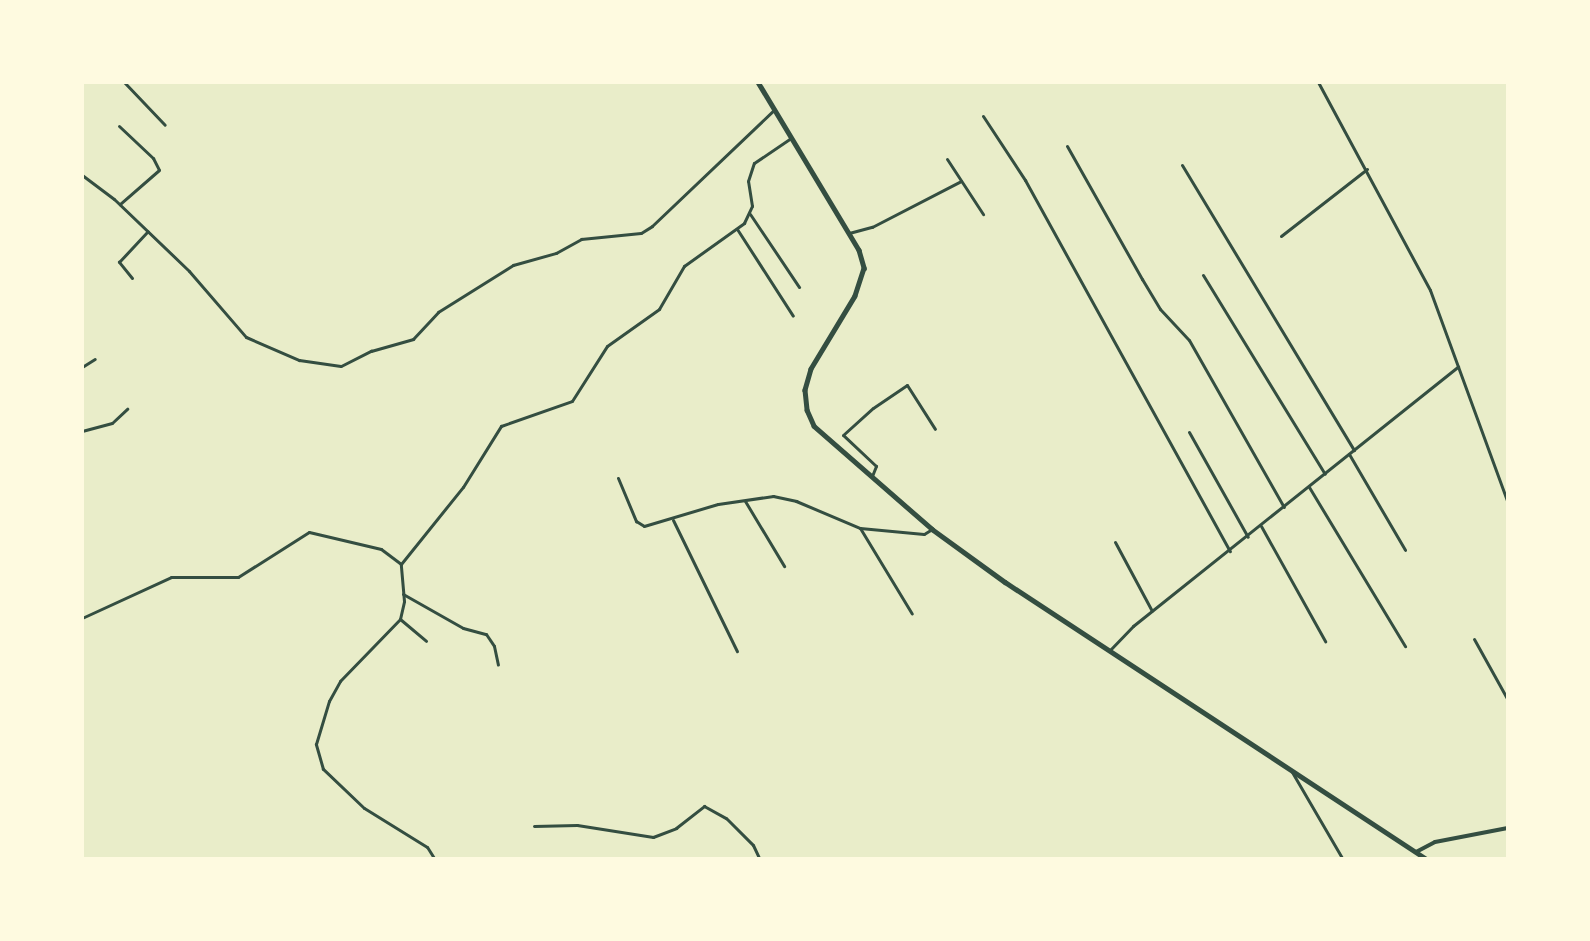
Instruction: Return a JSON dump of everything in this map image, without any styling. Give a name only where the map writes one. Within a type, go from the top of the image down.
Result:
[{"type":"main road","points":[[758,82],[863,260],[863,278],[811,369],[805,390],[807,410],[813,426],[870,478],[932,528],[1109,651],[1425,858]]},
{"type":"street","points":[[124,82],[165,125]]},
{"type":"street","points":[[1318,82],[1426,281],[1508,503]]},
{"type":"street","points":[[82,175],[120,204],[148,231],[246,337],[299,360],[341,366],[371,351],[413,339],[438,312],[513,265],[556,253],[581,239],[646,230],[774,110]]},
{"type":"street","points":[[983,116],[1040,207],[1230,551]]},
{"type":"street","points":[[118,126],[153,158],[159,170],[120,204]]},
{"type":"street","points":[[791,138],[754,163],[748,181],[750,214],[799,287]]},
{"type":"street","points":[[1067,146],[1160,309],[1189,340],[1284,507]]},
{"type":"street","points":[[947,159],[983,214]]},
{"type":"street","points":[[1182,165],[1354,450]]},
{"type":"street","points":[[1281,236],[1367,169]]},
{"type":"street","points":[[849,233],[872,227],[961,181]]},
{"type":"street","points":[[434,858],[427,846],[364,808],[323,768],[316,752],[322,715],[340,681],[400,619],[403,594],[401,564],[463,487],[501,426],[572,401],[613,339],[652,315],[684,266],[737,229],[750,214]]},
{"type":"street","points":[[737,229],[793,315]]},
{"type":"street","points":[[132,278],[119,262],[148,231]]},
{"type":"street","points":[[1203,275],[1325,474]]},
{"type":"street","points":[[82,367],[95,359]]},
{"type":"street","points":[[1109,651],[1152,611],[1248,537],[1458,367]]},
{"type":"street","points":[[870,478],[876,466],[843,435],[873,408],[907,385],[935,429]]},
{"type":"street","points":[[82,431],[112,423],[127,410]]},
{"type":"street","points":[[1189,432],[1248,537]]},
{"type":"street","points":[[1349,454],[1405,550]]},
{"type":"street","points":[[618,478],[636,521],[653,525],[673,520],[699,509],[784,496],[860,528],[924,534],[932,528]]},
{"type":"street","points":[[1309,486],[1406,646]]},
{"type":"street","points":[[745,501],[784,566]]},
{"type":"street","points":[[673,520],[737,651]]},
{"type":"street","points":[[1261,526],[1325,641]]},
{"type":"street","points":[[860,528],[912,614]]},
{"type":"street","points":[[82,618],[171,577],[238,577],[309,532],[381,549],[401,564]]},
{"type":"street","points":[[1115,542],[1152,611]]},
{"type":"street","points":[[403,594],[463,628],[486,634],[495,646],[498,665]]},
{"type":"street","points":[[400,619],[426,641]]},
{"type":"street","points":[[1474,639],[1508,700]]},
{"type":"street","points":[[1292,772],[1342,858]]},
{"type":"street","points":[[534,826],[577,825],[653,837],[676,828],[704,807],[726,818],[753,845],[759,858]]},
{"type":"street","points":[[1415,852],[1435,842],[1508,828]]}]
